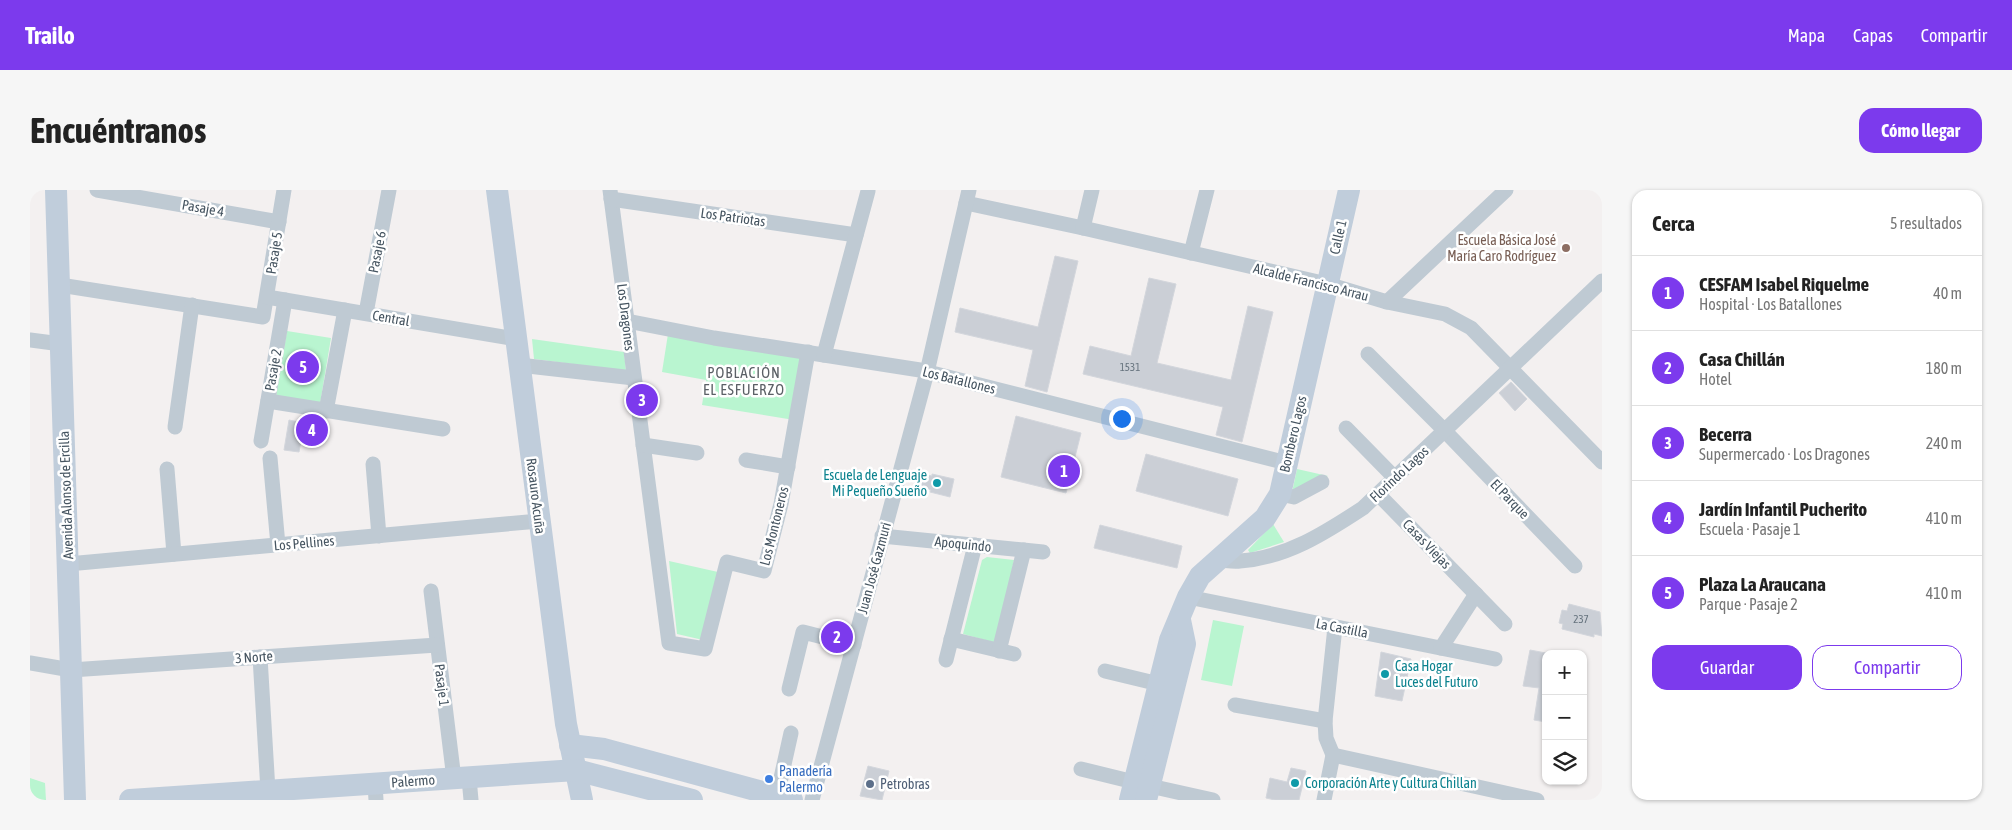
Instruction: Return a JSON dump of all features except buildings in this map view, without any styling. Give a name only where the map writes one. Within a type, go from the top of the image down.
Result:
[{"type":"street","name":"Avenida Alonso de Ercilla","points":[[56,190],[75,800]]},
{"type":"street","name":"Pasaje 4","points":[[97,190],[279,222]]},
{"type":"street","name":"Pasaje 5","points":[[192,306],[263,317],[284,190]]},
{"type":"street","name":"Pasaje 6","points":[[366,313],[389,190]]},
{"type":"street","name":"Rosauro Acuña","points":[[497,190],[562,696],[582,800]]},
{"type":"street","points":[[1083,228],[1092,190]]},
{"type":"street","points":[[1191,253],[1207,190]]},
{"type":"street","name":"Calle 1","points":[[1326,284],[1349,190]]},
{"type":"street","points":[[1387,302],[1506,190]]},
{"type":"street","points":[[824,355],[868,191]]},
{"type":"street","name":"Los Patriotas","points":[[610,195],[856,235]]},
{"type":"street","name":"Los Dragones","points":[[610,195],[669,643]]},
{"type":"street","name":"Alcalde Francisco Arrau","points":[[968,196],[1083,228],[1326,284],[1387,302],[1446,314],[1471,328],[1602,462]]},
{"type":"street","name":"Juan José Gazmuri","points":[[812,800],[928,372],[968,196]]},
{"type":"street","name":"Bombero Lagos","points":[[1216,560],[1265,518],[1280,494],[1326,284]]},
{"type":"street","points":[[60,285],[192,306],[175,427]]},
{"type":"street","name":"Florindo Lagos","points":[[1216,560],[1239,562],[1287,552],[1324,534],[1363,508],[1600,287]]},
{"type":"street","name":"Central","points":[[267,297],[516,339]]},
{"type":"street","name":"Pasaje 2","points":[[261,441],[285,300]]},
{"type":"street","points":[[326,411],[345,310]]},
{"type":"street","name":"Los Batallones","points":[[627,321],[714,338],[928,372],[1287,463]]},
{"type":"street","points":[[30,340],[61,344]]},
{"type":"street","name":"Los Montoneros","points":[[669,643],[705,649],[727,562],[764,571],[781,504],[808,352]]},
{"type":"street","name":"El Parque","points":[[1368,354],[1575,566]]},
{"type":"street","points":[[519,365],[634,378]]},
{"type":"street","points":[[268,402],[443,429]]},
{"type":"street","points":[[1346,428],[1395,478]]},
{"type":"street","points":[[643,445],[697,453]]},
{"type":"street","points":[[270,458],[278,545]]},
{"type":"street","name":"Los Montoneros","points":[[746,460],[788,467]]},
{"type":"street","points":[[373,464],[379,536]]},
{"type":"street","points":[[167,469],[174,554]]},
{"type":"street","points":[[1280,494],[1294,498],[1322,482]]},
{"type":"street","name":"Casas Viejas","points":[[1378,494],[1505,624]]},
{"type":"street","name":"Los Pellines","points":[[68,564],[539,522]]},
{"type":"street","name":"Apoquindo","points":[[882,536],[1043,552]]},
{"type":"street","points":[[946,660],[975,544]]},
{"type":"street","points":[[999,651],[1024,550]]},
{"type":"street","points":[[1140,792],[1159,684],[1170,640],[1180,620],[1188,597],[1200,576],[1216,560]]},
{"type":"street","name":"Pasaje 1","points":[[431,591],[437,645],[461,778],[471,800]]},
{"type":"street","points":[[1441,648],[1476,594]]},
{"type":"street","name":"La Castilla","points":[[1188,597],[1495,659]]},
{"type":"street","points":[[1140,792],[1185,644],[1180,620]]},
{"type":"street","points":[[1324,800],[1333,755],[1326,738],[1325,721],[1336,627]]},
{"type":"street","points":[[789,689],[803,632],[854,646]]},
{"type":"street","points":[[952,639],[1014,654]]},
{"type":"street","name":"3 Norte","points":[[30,663],[71,670],[437,645]]},
{"type":"street","points":[[260,657],[277,794]]},
{"type":"street","points":[[1105,671],[1159,684]]},
{"type":"street","points":[[1235,705],[1325,721]]},
{"type":"street","points":[[570,745],[604,749],[787,799],[791,733]]},
{"type":"street","points":[[1333,755],[1537,800]]},
{"type":"street","points":[[1081,769],[1140,792],[1213,800]]},
{"type":"street","name":"Palermo","points":[[130,800],[376,792],[461,778],[576,770],[692,800]]},
{"type":"green space","points":[[287,331],[331,338],[320,404],[276,397]]},
{"type":"green space","points":[[668,334],[804,356],[794,420],[702,405],[706,380],[662,372]]},
{"type":"green space","points":[[532,339],[624,352],[626,371],[534,359]]},
{"type":"green space","points":[[1297,469],[1328,476],[1295,493],[1292,492]]},
{"type":"green space","points":[[1273,524],[1284,542],[1250,553],[1248,550]]},
{"type":"green space","points":[[987,557],[1014,560],[996,643],[963,634],[982,560]]},
{"type":"green space","points":[[669,561],[718,572],[703,640],[677,634]]},
{"type":"green space","points":[[1213,620],[1244,626],[1232,686],[1201,680]]},
{"type":"green space","points":[[30,778],[45,783],[46,800],[30,800]]},
{"type":"place","name":"Escuela Básica José María Caro Rodríguez","points":[[1566,248]]},
{"type":"place","name":"Plaza La Araucana","points":[[303,367]]},
{"type":"place","name":"Becerra","points":[[642,400]]},
{"type":"place","name":"Jardín Infantil Pucherito","points":[[312,430]]},
{"type":"place","name":"CESFAM Isabel Riquelme","points":[[1064,471]]},
{"type":"place","name":"Escuela de Lenguaje Mi Pequeño Sueño","points":[[937,483]]},
{"type":"place","name":"Casa Chillán","points":[[837,637]]},
{"type":"place","name":"Casa Hogar Luces del Futuro","points":[[1385,674]]},
{"type":"place","name":"Panadería Palermo","points":[[769,779]]},
{"type":"place","name":"Corporación Arte y Cultura Chillan","points":[[1295,783]]},
{"type":"place","name":"Petrobras","points":[[870,784]]},
{"type":"district","name":"POBLACIÓN EL ESFUERZO","points":[[744,380]]}]
